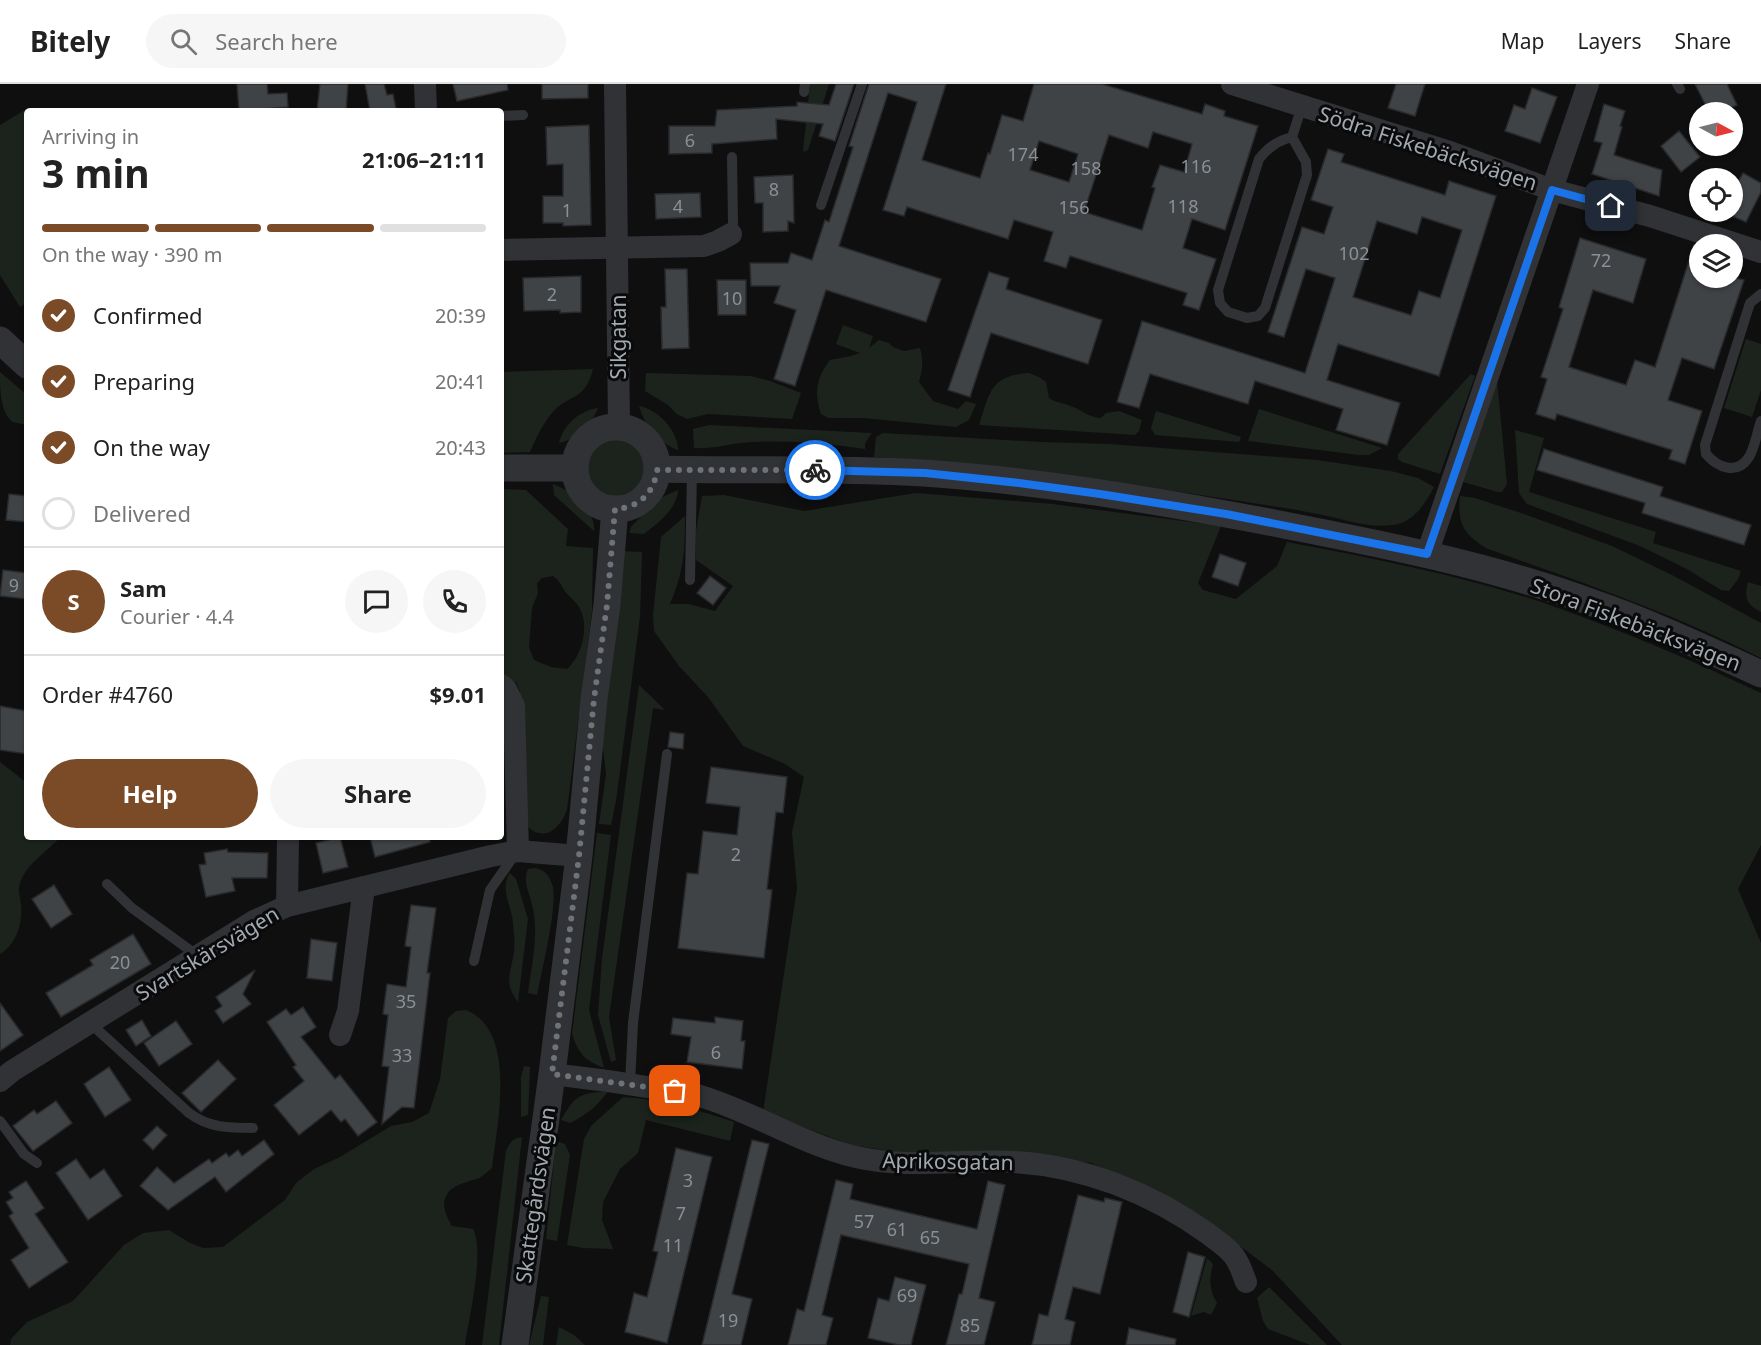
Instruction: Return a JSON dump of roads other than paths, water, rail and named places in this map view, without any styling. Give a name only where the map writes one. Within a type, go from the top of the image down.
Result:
[{"type":"street","points":[[425,84],[426,108]]},
{"type":"street","name":"Sikgatan","points":[[615,84],[619,427]]},
{"type":"street","name":"Södra Fiskebäcksvägen","points":[[1232,84],[1450,152],[1552,190],[1650,216],[1761,252]]},
{"type":"street","points":[[1427,554],[1588,84]]},
{"type":"street","points":[[504,250],[704,246],[731,234]]},
{"type":"street","points":[[0,340],[24,362]]},
{"type":"street","points":[[609,427],[619,427],[634,431],[647,441],[655,454],[657,470],[651,490],[641,501],[629,507],[615,509],[601,506],[589,499],[580,489],[575,468],[579,450],[591,435],[609,427]]},
{"type":"street","points":[[504,468],[575,468]]},
{"type":"street","name":"Stora Fiskebäcksvägen","points":[[657,470],[925,473],[1019,483],[1226,514],[1427,554],[1515,578],[1593,603],[1670,633],[1761,674]]},
{"type":"street","name":"Skattegårdsvägen","points":[[515,1345],[579,856],[594,699],[608,594],[615,509]]},
{"type":"street","points":[[504,687],[514,706],[518,851]]},
{"type":"street","points":[[287,906],[288,840]]},
{"type":"street","name":"Svartskärsvägen","points":[[0,1081],[12,1071],[254,921],[287,906],[518,851],[579,856]]},
{"type":"street","points":[[340,1035],[348,1011],[364,886]]},
{"type":"street","name":"Aprikosgatan","points":[[552,1074],[698,1095],[744,1112],[808,1142],[858,1157],[918,1164],[1016,1162],[1101,1178],[1136,1192],[1185,1217],[1218,1241],[1237,1259],[1246,1282]]},
{"type":"lane","points":[[821,205],[862,84]]},
{"type":"lane","points":[[1292,137],[1280,140],[1269,147],[1259,159],[1218,290],[1220,303],[1228,312],[1247,318],[1258,316],[1265,308],[1307,175],[1306,162],[1292,137],[1302,106]]},
{"type":"lane","points":[[504,116],[523,115]]},
{"type":"lane","points":[[731,234],[733,223],[732,157]]},
{"type":"lane","points":[[1761,294],[1750,303],[1705,445],[1706,454],[1721,468],[1739,466],[1749,458],[1761,421]]},
{"type":"lane","points":[[690,580],[692,470]]},
{"type":"lane","points":[[630,1084],[633,1023],[667,754]]},
{"type":"lane","points":[[474,961],[490,890],[518,851]]},
{"type":"lane","points":[[107,884],[132,908],[198,956]]},
{"type":"lane","points":[[90,1023],[189,1113],[203,1122],[227,1128],[253,1128]]},
{"type":"lane","points":[[0,1121],[24,1154],[37,1163]]}]
